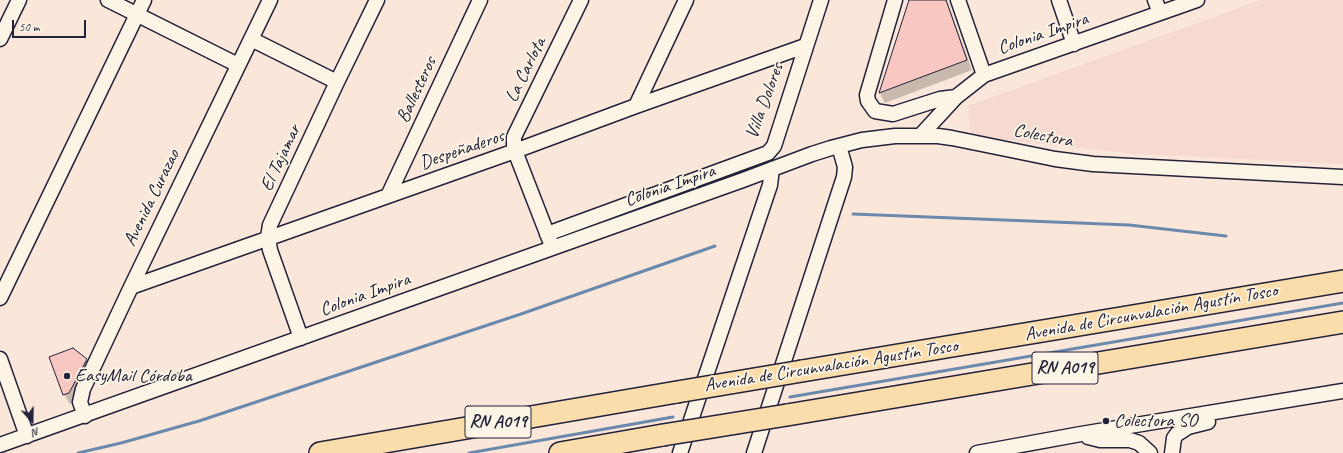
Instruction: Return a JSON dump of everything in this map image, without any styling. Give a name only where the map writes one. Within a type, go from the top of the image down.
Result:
[{"type":"highway","points":[[1133,316],[1245,286],[1343,270]]},
{"type":"highway","name":"Avenida de Circunvalación Agustín Tosco","points":[[320,453],[1343,281]]},
{"type":"highway","name":"Avenida de Circunvalación Agustín Tosco","points":[[560,453],[1343,322]]},
{"type":"street","points":[[0,39],[19,0]]},
{"type":"street","points":[[108,0],[238,65]]},
{"type":"street","points":[[0,298],[144,0]]},
{"type":"street","name":"Avenida Curazao","points":[[84,416],[80,402],[83,389],[270,0]]},
{"type":"street","name":"El Tajamar","points":[[301,338],[270,250],[268,237],[270,225],[377,0]]},
{"type":"street","name":"Ballesteros","points":[[388,196],[480,0]]},
{"type":"street","name":"La Carlota","points":[[553,247],[515,151],[514,137],[581,0]]},
{"type":"street","points":[[636,106],[686,0]]},
{"type":"street","name":"Villa Dolores","points":[[548,234],[768,153],[774,146],[820,0]]},
{"type":"street","points":[[895,0],[867,95],[868,101],[875,111],[893,114],[940,99],[956,97]]},
{"type":"street","points":[[958,0],[984,75]]},
{"type":"street","points":[[1059,0],[1074,44]]},
{"type":"street","name":"Colonia Impira","points":[[921,135],[956,97],[984,75],[1074,44],[1158,7],[1197,0]]},
{"type":"street","points":[[251,39],[337,82]]},
{"type":"street","name":"Despeñaderos","points":[[131,287],[268,237],[515,151],[805,46]]},
{"type":"street","name":"Colectora","points":[[743,180],[812,154],[839,146],[878,137],[921,135],[952,138],[1055,159],[1093,164],[1343,177]]},
{"type":"street","points":[[754,453],[844,177],[845,167],[839,146]]},
{"type":"street","points":[[680,453],[770,185],[772,169]]},
{"type":"street","name":"Colonia Impira","points":[[0,445],[743,180]]},
{"type":"street","points":[[0,359],[27,436]]},
{"type":"street","points":[[977,453],[1081,434],[1129,433],[1182,424],[1249,406],[1343,391]]},
{"type":"street","points":[[1172,453],[1174,438],[1182,424]]},
{"type":"street","points":[[1129,433],[1150,453]]},
{"type":"shaded area","points":[[1261,0],[1343,0],[1343,164],[1136,154],[971,136],[968,106]]},
{"type":"building","points":[[909,0],[946,0],[967,60],[879,93]]},
{"type":"building","name":"EasyMail Córdoba","points":[[73,348],[87,359],[69,393],[63,395],[49,357]]},
{"type":"waterway","points":[[853,214],[1129,225],[1226,236]]},
{"type":"waterway","points":[[78,453],[121,443],[199,421],[521,314],[715,246]]},
{"type":"waterway","points":[[790,397],[1343,303]]},
{"type":"waterway","points":[[469,453],[673,417]]},
{"type":"place","name":"EasyMail Córdoba","points":[[67,376]]},
{"type":"place","name":"Colectora SO","points":[[1106,421]]}]
